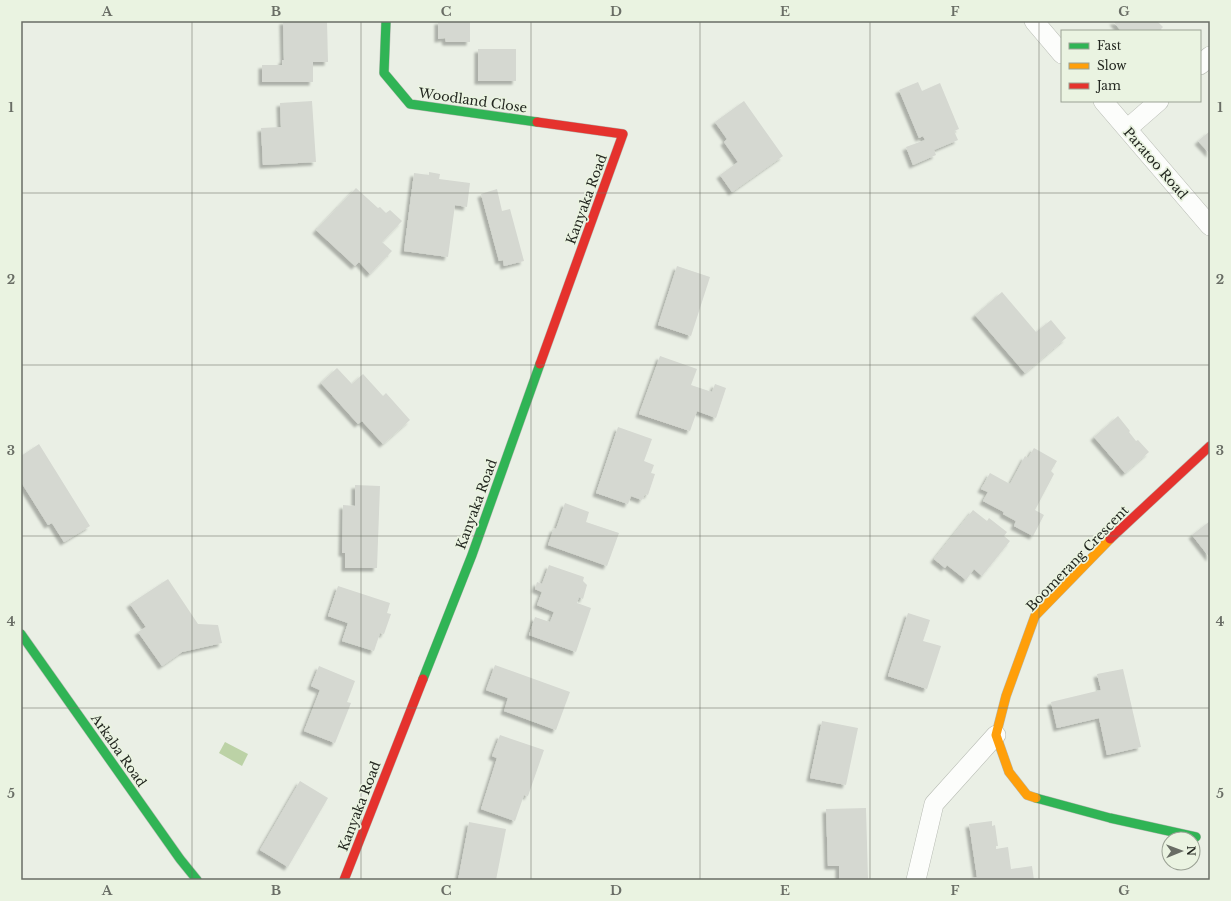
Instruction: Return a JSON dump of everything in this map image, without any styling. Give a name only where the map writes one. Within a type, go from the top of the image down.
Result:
[{"type":"street","name":"Woodland Close","points":[[386,21],[384,72],[410,104],[623,134]]},
{"type":"street","points":[[1034,21],[1061,53]]},
{"type":"street","points":[[1201,64],[1210,56]]},
{"type":"street","name":"Paratoo Road","points":[[1104,102],[1210,226]]},
{"type":"street","points":[[1127,129],[1158,102]]},
{"type":"street","name":"Kanyaka Road","points":[[344,880],[472,555],[623,134]]},
{"type":"street","name":"Boomerang Crescent","points":[[996,735],[1006,696],[1036,616],[1100,548],[1210,446]]},
{"type":"street","name":"Arkaba Road","points":[[21,634],[196,880]]},
{"type":"street","points":[[916,880],[934,804],[996,735],[1009,772],[1027,795],[1110,818],[1166,831]]},
{"type":"shaded area","points":[[225,742],[248,754],[242,766],[219,753]]},
{"type":"building","points":[[283,21],[327,21],[328,62],[313,62],[313,82],[262,82],[262,65],[282,65],[282,60],[284,60]]},
{"type":"building","points":[[438,21],[470,21],[470,42],[446,42],[445,38],[438,39]]},
{"type":"building","points":[[1113,21],[1157,21],[1163,27],[1162,30],[1120,30]]},
{"type":"building","points":[[478,49],[516,49],[516,81],[478,81]]},
{"type":"building","points":[[918,82],[922,91],[940,83],[959,129],[954,131],[958,140],[934,150],[936,155],[913,165],[906,147],[925,140],[923,136],[919,138],[899,90]]},
{"type":"building","points":[[312,101],[316,162],[263,165],[261,128],[281,127],[280,103]]},
{"type":"building","points":[[744,101],[783,156],[732,192],[720,175],[738,162],[724,142],[727,139],[715,122]]},
{"type":"building","points":[[1210,131],[1210,154],[1198,141]]},
{"type":"building","points":[[429,172],[440,174],[439,179],[470,183],[467,207],[455,205],[448,257],[404,251],[414,173],[429,175]]},
{"type":"building","points":[[356,188],[378,208],[380,207],[386,213],[390,210],[402,221],[382,242],[392,251],[370,274],[359,262],[355,266],[316,230]]},
{"type":"building","points":[[497,189],[502,211],[510,209],[524,261],[504,266],[503,260],[499,261],[481,194]]},
{"type":"building","points":[[677,266],[710,277],[691,336],[658,325]]},
{"type":"building","points":[[1002,292],[1036,332],[1051,320],[1066,338],[1025,373],[975,315]]},
{"type":"building","points":[[660,356],[697,369],[691,385],[712,392],[715,384],[726,388],[716,418],[697,411],[690,431],[639,414]]},
{"type":"building","points":[[337,368],[352,384],[363,374],[383,396],[386,393],[410,420],[383,444],[362,421],[358,424],[321,383]]},
{"type":"building","points":[[1118,416],[1136,441],[1138,440],[1149,452],[1125,473],[1094,437]]},
{"type":"building","points":[[618,427],[652,439],[644,461],[654,465],[651,473],[655,474],[648,495],[645,494],[642,500],[631,496],[628,504],[596,493]]},
{"type":"building","points":[[39,444],[90,526],[64,542],[52,523],[48,525],[21,482],[21,456]]},
{"type":"building","points":[[1034,448],[1057,461],[1051,471],[1054,474],[1035,510],[1044,515],[1033,536],[1014,526],[1016,521],[1003,514],[1004,512],[983,501],[988,492],[981,489],[990,473],[1010,484],[1025,456],[1028,458]]},
{"type":"building","points":[[355,485],[380,486],[377,568],[345,568],[345,553],[342,553],[343,505],[355,506]]},
{"type":"building","points":[[565,503],[589,512],[586,522],[619,533],[607,566],[548,545],[554,528],[556,529]]},
{"type":"building","points":[[973,510],[987,521],[989,518],[1007,532],[1004,536],[1010,541],[982,576],[974,569],[966,580],[947,565],[945,568],[934,559]]},
{"type":"building","points":[[1210,521],[1210,558],[1192,535]]},
{"type":"building","points":[[549,565],[584,577],[583,581],[587,585],[583,599],[579,597],[577,603],[591,608],[576,652],[529,635],[535,617],[550,622],[554,612],[537,605],[542,592],[535,589],[537,582],[542,584]]},
{"type":"building","points":[[168,579],[198,624],[218,625],[222,643],[182,652],[162,666],[138,632],[146,627],[130,604]]},
{"type":"building","points":[[338,586],[390,603],[387,613],[391,614],[384,634],[380,633],[374,651],[342,641],[348,623],[328,616]]},
{"type":"building","points":[[908,613],[930,620],[923,641],[941,646],[927,689],[888,676]]},
{"type":"building","points":[[495,665],[570,692],[556,730],[504,711],[508,698],[486,690]]},
{"type":"building","points":[[319,666],[355,681],[347,702],[351,703],[335,743],[304,731],[320,690],[311,686]]},
{"type":"building","points":[[1123,669],[1141,747],[1107,755],[1099,718],[1057,728],[1051,702],[1101,690],[1097,674]]},
{"type":"building","points":[[822,721],[858,728],[846,785],[810,778]]},
{"type":"building","points":[[500,735],[544,750],[528,796],[524,795],[515,821],[481,809],[497,758],[492,756]]},
{"type":"building","points":[[300,781],[328,798],[288,867],[260,850]]},
{"type":"building","points":[[866,808],[868,880],[839,880],[839,866],[828,866],[826,809]]},
{"type":"building","points":[[992,821],[992,826],[995,825],[998,846],[996,846],[996,849],[1008,847],[1011,869],[1032,866],[1034,880],[970,880],[970,878],[977,877],[969,824]]},
{"type":"building","points":[[469,822],[506,829],[496,880],[458,880]]},
{"type":"traffic: fast","points":[[386,21],[384,73],[410,104],[537,122]]},
{"type":"traffic: fast","points":[[423,679],[472,555],[540,364]]},
{"type":"traffic: fast","points":[[21,634],[180,859],[197,880]]},
{"type":"traffic: fast","points":[[1036,798],[1110,818],[1169,831]]},
{"type":"traffic: slow","points":[[1036,798],[1027,795],[1009,772],[996,735],[1006,696],[1035,616],[1110,539]]},
{"type":"traffic: jam","points":[[537,122],[623,134],[540,364]]},
{"type":"traffic: jam","points":[[1110,539],[1210,446]]},
{"type":"traffic: jam","points":[[344,880],[423,679]]}]
